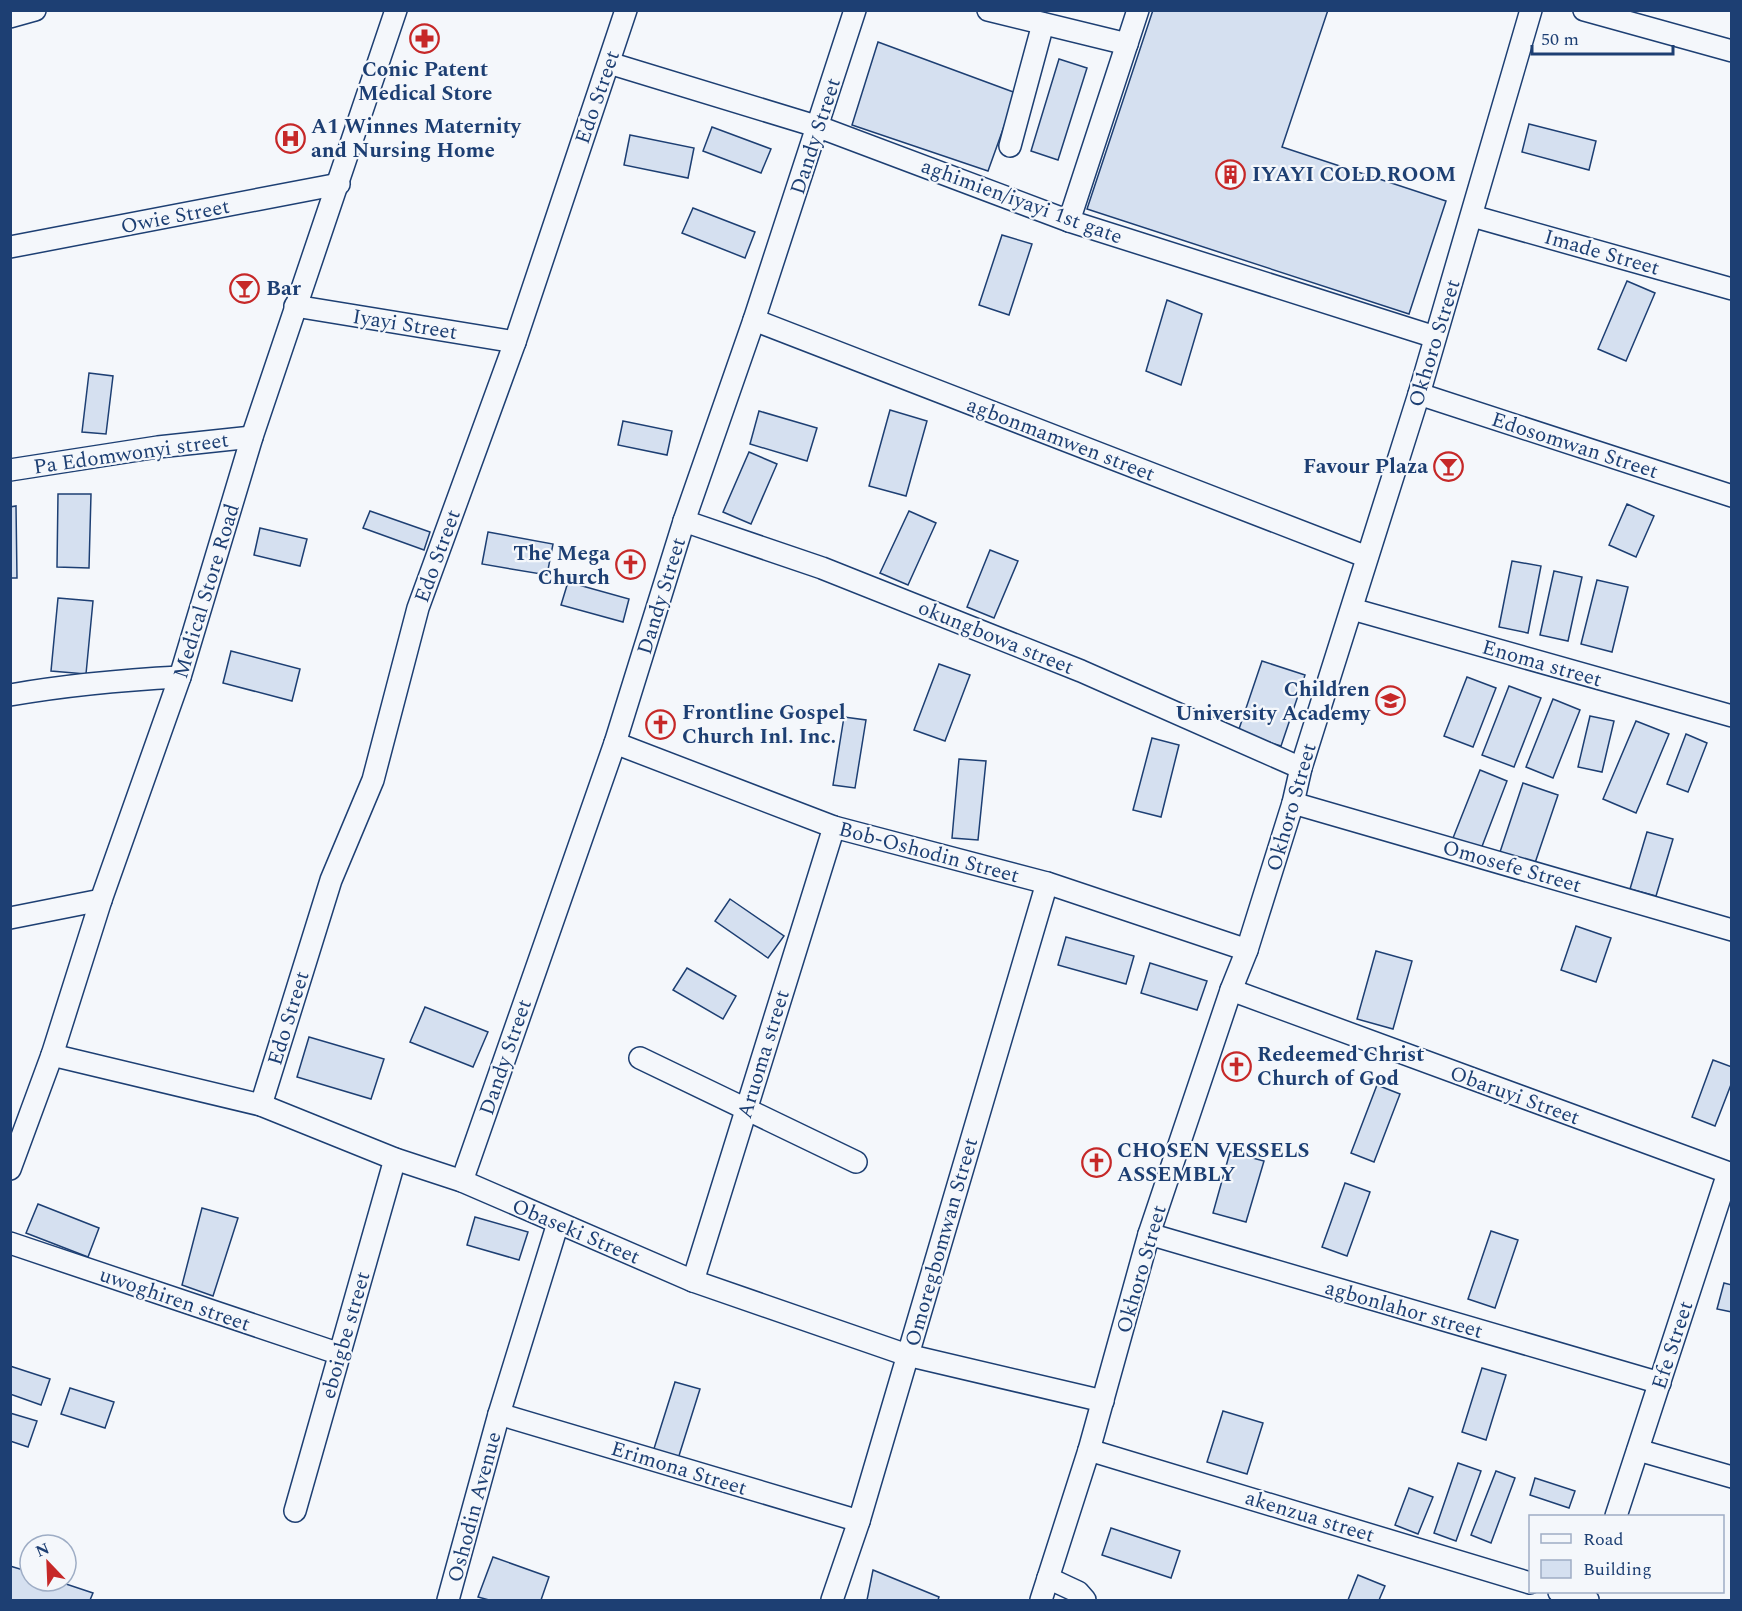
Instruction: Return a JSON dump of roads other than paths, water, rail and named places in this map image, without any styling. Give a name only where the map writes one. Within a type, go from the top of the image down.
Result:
[{"type":"street","points":[[10,17],[35,10]]},
{"type":"street","name":"Medical Store Road","points":[[10,1169],[52,1056],[101,900],[180,677],[252,437],[396,10]]},
{"type":"street","name":"Edo Street","points":[[261,1105],[331,880],[373,780],[418,608],[515,342],[626,10]]},
{"type":"street","name":"Dandy Street","points":[[462,1181],[615,743],[684,521],[819,127],[855,10]]},
{"type":"street","points":[[988,10],[1126,44]]},
{"type":"street","points":[[1069,221],[1138,10]]},
{"type":"street","name":"Okhoro Street","points":[[1041,1600],[1089,1450],[1149,1234],[1231,990],[1248,950],[1293,803],[1301,768],[1419,394],[1532,10]]},
{"type":"street","points":[[1584,10],[1731,51]]},
{"type":"street","points":[[1010,146],[1043,24]]},
{"type":"street","name":"aghimien/iyayi 1st gate","points":[[609,63],[819,127],[1069,221],[1435,336]]},
{"type":"street","name":"Owie Street","points":[[10,247],[339,184]]},
{"type":"street","name":"Imade Street","points":[[1472,216],[1731,289]]},
{"type":"street","name":"Iyayi Street","points":[[295,306],[515,342]]},
{"type":"street","name":"agbonmamwen street","points":[[754,320],[1367,557]]},
{"type":"street","name":"Edosomwan Street","points":[[1419,394],[1731,496]]},
{"type":"street","name":"Pa Edomwonyi street","points":[[10,470],[158,447],[252,437]]},
{"type":"street","name":"okungbowa street","points":[[684,521],[822,568],[1059,662],[1301,768]]},
{"type":"street","name":"Enoma street","points":[[1352,609],[1731,716]]},
{"type":"street","points":[[10,695],[62,686],[180,677]]},
{"type":"street","name":"Bob-Oshodin Street","points":[[615,743],[834,827],[1047,883],[1248,950]]},
{"type":"street","name":"Omosefe Street","points":[[1293,803],[1731,930]]},
{"type":"street","name":"Aruoma street","points":[[693,1281],[834,827]]},
{"type":"street","name":"Omoregbomwan Street","points":[[832,1600],[859,1521],[1047,883]]},
{"type":"street","points":[[10,918],[101,900]]},
{"type":"street","name":"Obaruyi Street","points":[[1231,990],[1730,1173]]},
{"type":"street","name":"Obaseki Street","points":[[52,1056],[261,1105],[395,1159],[462,1181],[693,1281],[907,1355],[1103,1401]]},
{"type":"street","points":[[640,1058],[856,1162]]},
{"type":"street","name":"eboigbe street","points":[[295,1511],[395,1159]]},
{"type":"street","name":"Efe Street","points":[[1616,1515],[1730,1173]]},
{"type":"street","name":"Oshodin Avenue","points":[[451,1600],[499,1414],[558,1223]]},
{"type":"street","name":"agbonlahor street","points":[[1149,1234],[1660,1383]]},
{"type":"street","name":"uwoghiren street","points":[[10,1243],[340,1354]]},
{"type":"street","name":"Erimona Street","points":[[499,1414],[859,1521]]},
{"type":"street","name":"akenzua street","points":[[1089,1450],[1529,1583]]},
{"type":"street","points":[[1638,1450],[1731,1477]]},
{"type":"street","points":[[1048,1578],[1078,1592],[1085,1600]]},
{"type":"street","points":[[1563,1593],[1588,1600]]},
{"type":"place","name":"Conic Patent Medical Store","points":[[425,38]]},
{"type":"place","name":"A1 Winnes Maternity and Nursing Home","points":[[290,138]]},
{"type":"place","name":"IYAYI COLD ROOM","points":[[1231,174]]},
{"type":"place","name":"Bar","points":[[245,288]]},
{"type":"place","name":"Favour Plaza","points":[[1449,466]]},
{"type":"place","name":"The Mega Church","points":[[631,565]]},
{"type":"place","name":"Children University Academy","points":[[1391,701]]},
{"type":"place","name":"Frontline Gospel Church Inl. Inc.","points":[[661,724]]},
{"type":"place","name":"Redeemed Christ Church of God","points":[[1236,1066]]},
{"type":"place","name":"CHOSEN VESSELS ASSEMBLY","points":[[1096,1162]]}]
